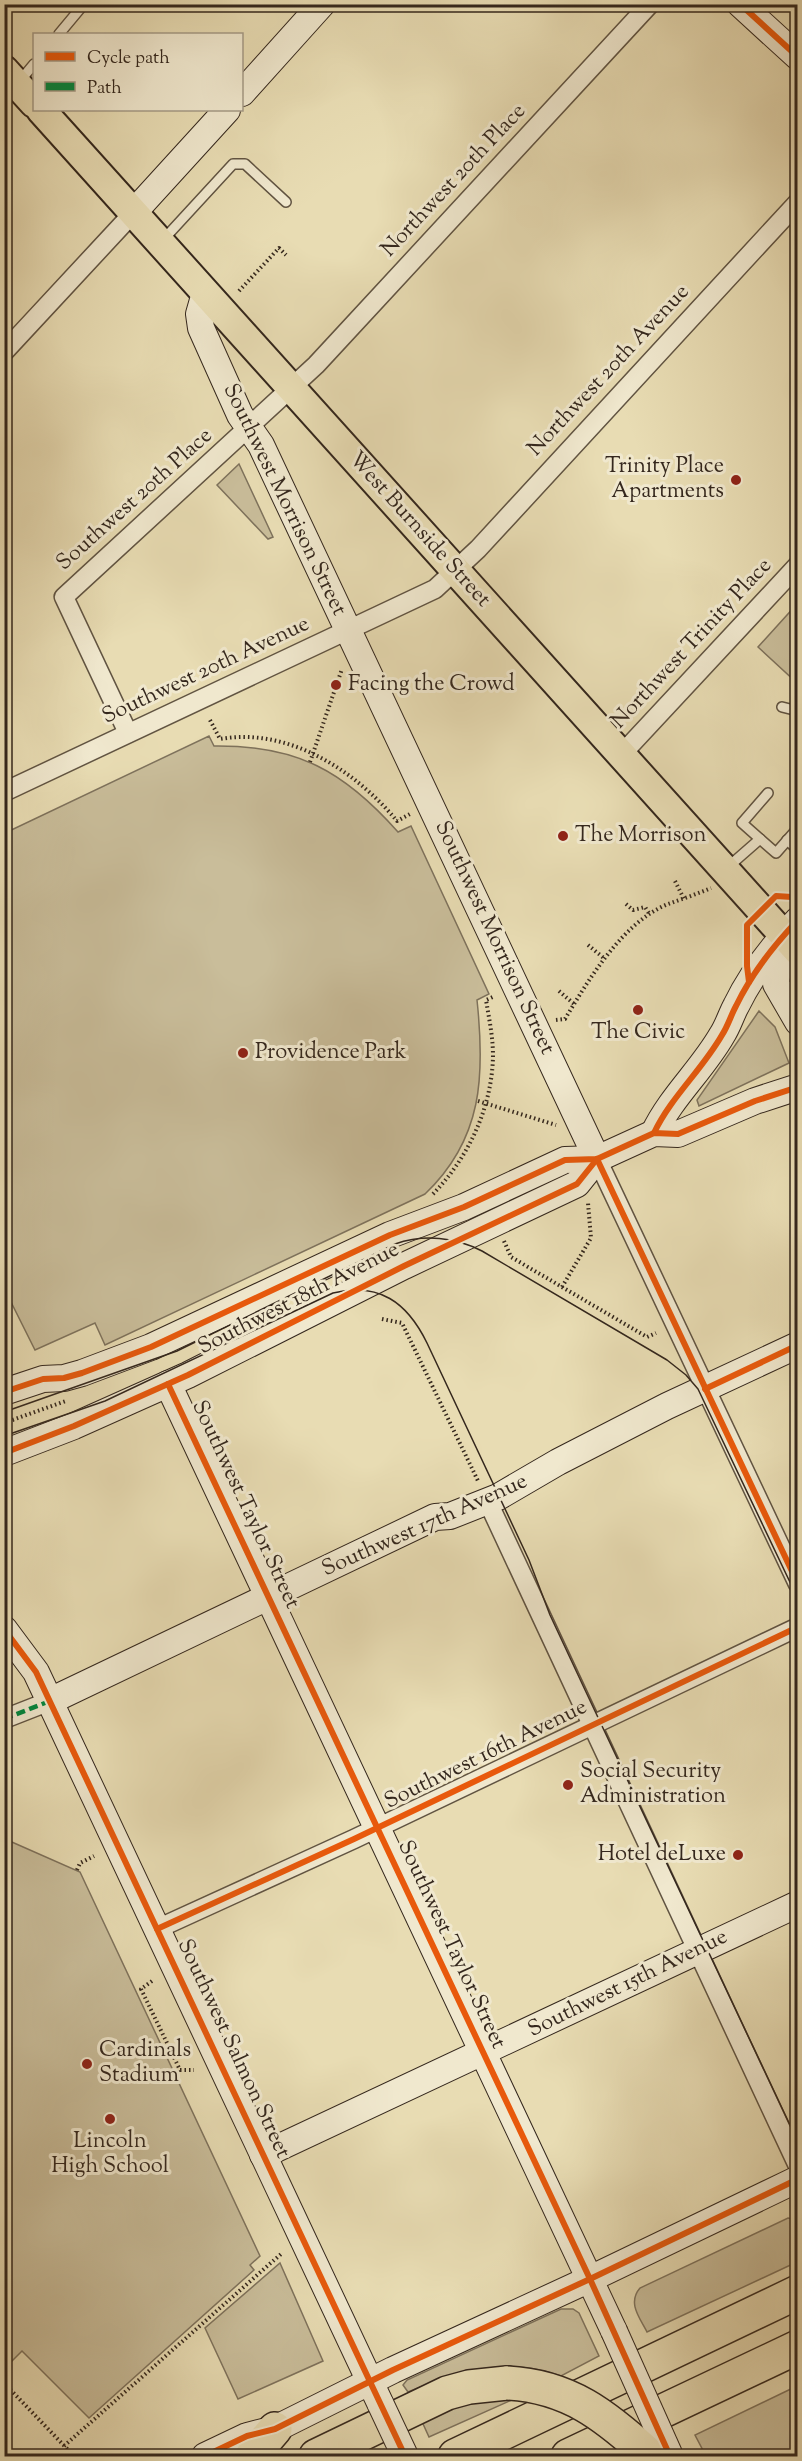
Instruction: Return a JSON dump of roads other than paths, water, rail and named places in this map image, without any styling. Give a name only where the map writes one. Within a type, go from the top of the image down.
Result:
[{"type":"highway","points":[[455,2457],[798,2292]]},
{"type":"highway","points":[[568,2457],[798,2347]]},
{"type":"highway","points":[[316,2457],[447,2393],[469,2387],[507,2383],[544,2388],[580,2402],[620,2429],[650,2457]]},
{"type":"highway","points":[[252,2457],[275,2429]]},
{"type":"main road","name":"West Burnside Street","points":[[41,111],[728,875],[793,935]]},
{"type":"street","points":[[243,92],[322,4]]},
{"type":"street","name":"Northwest 20th Place","points":[[291,388],[320,361],[650,4]]},
{"type":"street","points":[[740,4],[798,57]]},
{"type":"street","points":[[4,352],[226,111]]},
{"type":"street","name":"Northwest 20th Avenue","points":[[455,571],[478,549],[798,202]]},
{"type":"street","name":"Southwest Morrison Street","points":[[205,293],[199,314],[201,328],[240,415],[261,445],[798,1584]]},
{"type":"street","name":"Southwest 20th Place","points":[[128,733],[64,597],[291,388]]},
{"type":"street","name":"Northwest Trinity Place","points":[[621,755],[798,565]]},
{"type":"street","name":"Southwest 20th Avenue","points":[[4,792],[435,589],[455,571]]},
{"type":"street","points":[[793,935],[776,984],[798,1022]]},
{"type":"street","points":[[654,1133],[663,1114],[692,1079],[723,1034],[749,982],[793,935]]},
{"type":"street","name":"Southwest 18th Avenue","points":[[4,1453],[74,1426],[168,1384],[404,1266],[577,1184],[597,1160],[654,1133],[678,1134],[755,1101],[798,1088]]},
{"type":"street","name":"Southwest 18th Avenue","points":[[4,1392],[43,1379],[64,1378],[82,1373],[130,1356],[397,1232],[464,1207],[565,1160],[597,1160]]},
{"type":"street","name":"Southwest 17th Avenue","points":[[50,1701],[435,1517],[450,1516],[488,1502],[558,1462],[798,1345]]},
{"type":"street","name":"Southwest Taylor Street","points":[[168,1384],[614,2331],[670,2457]]},
{"type":"street","points":[[488,1502],[590,1725],[798,2166]]},
{"type":"street","name":"Southwest 16th Avenue","points":[[157,1929],[376,1828],[798,1627]]},
{"type":"street","name":"Southwest Salmon Street","points":[[4,1629],[27,1657],[50,1701],[405,2457]]},
{"type":"street","points":[[4,1719],[50,1701]]},
{"type":"street","name":"Southwest 15th Avenue","points":[[263,2156],[798,1904]]},
{"type":"street","points":[[205,2457],[247,2436],[275,2429],[369,2381],[590,2280],[798,2179]]},
{"type":"lane","points":[[60,33],[84,4]]},
{"type":"lane","points":[[160,243],[233,164],[245,164],[286,202]]},
{"type":"lane","points":[[782,707],[798,711]]},
{"type":"lane","points":[[768,793],[742,823],[776,853],[798,828]]},
{"type":"lane","points":[[728,875],[760,839]]},
{"type":"lane","points":[[787,840],[798,850]]},
{"type":"tram line","points":[[4,1412],[177,1351],[395,1244],[428,1238],[450,1240],[482,1251],[667,1360],[686,1375],[698,1389],[798,1599]]},
{"type":"tram line","points":[[4,1436],[105,1401],[333,1293],[364,1290],[390,1298],[401,1306],[427,1343],[529,1560],[550,1615],[798,2142]]},
{"type":"place","name":"Trinity Place Apartments","points":[[736,480]]},
{"type":"place","name":"Facing the Crowd","points":[[336,685]]},
{"type":"place","name":"The Morrison","points":[[563,836]]},
{"type":"place","name":"The Civic","points":[[638,1010]]},
{"type":"place","name":"Providence Park","points":[[243,1053]]},
{"type":"place","name":"Social Security Administration","points":[[568,1785]]},
{"type":"place","name":"Hotel deLuxe","points":[[738,1855]]},
{"type":"place","name":"Cardinals Stadium","points":[[87,2064]]},
{"type":"place","name":"Lincoln High School","points":[[110,2119]]}]
